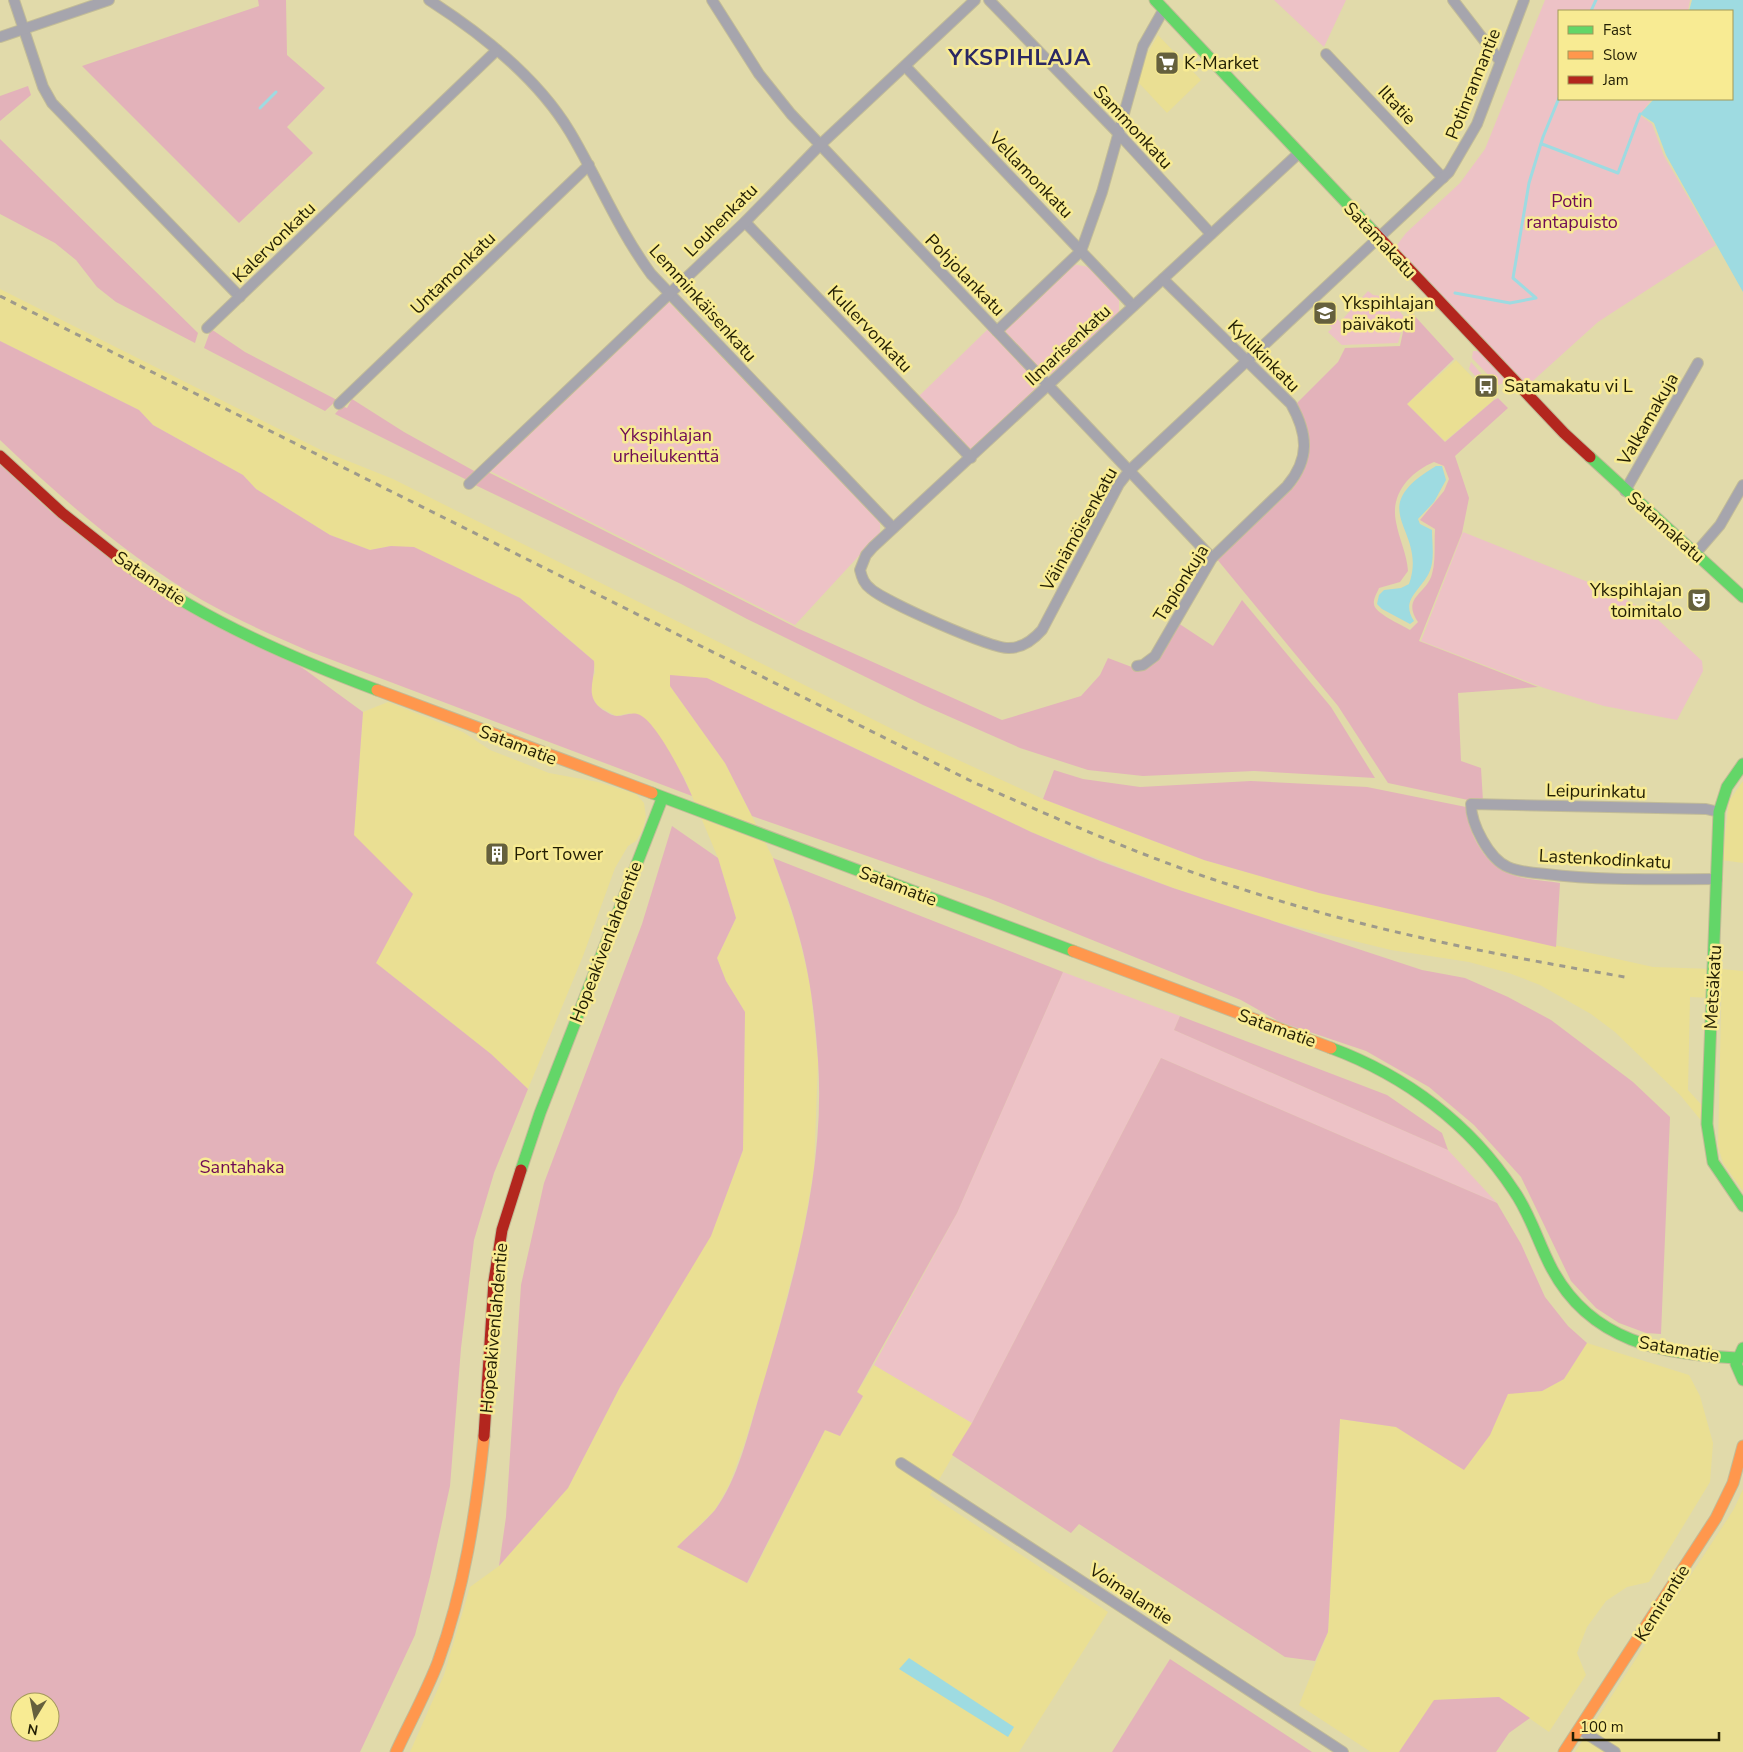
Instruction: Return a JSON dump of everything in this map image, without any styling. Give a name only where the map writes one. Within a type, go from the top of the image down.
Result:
[{"type":"street","name":"Kalervonkatu","points":[[14,0],[43,87],[52,103],[240,297],[497,50]]},
{"type":"street","points":[[0,37],[109,0]]},
{"type":"street","name":"Lemminkäisenkatu","points":[[429,0],[497,50],[525,74],[569,130],[589,165],[619,226],[636,253],[668,294],[893,528]]},
{"type":"street","name":"Pohjolankatu","points":[[712,0],[772,90],[820,145],[1212,558]]},
{"type":"street","name":"Louhenkatu","points":[[468,484],[745,222],[820,145],[975,0]]},
{"type":"street","name":"Sammonkatu","points":[[989,0],[1119,134],[1211,234]]},
{"type":"street","name":"Satamakatu","points":[[1155,0],[1564,433],[1625,491],[1743,597]]},
{"type":"street","points":[[1453,0],[1500,61]]},
{"type":"street","name":"Potinrannantie","points":[[1379,239],[1443,178],[1464,150],[1477,124],[1524,0]]},
{"type":"street","points":[[997,331],[1081,250],[1102,192],[1143,46],[1164,9]]},
{"type":"street","name":"Iltatie","points":[[1326,54],[1443,178]]},
{"type":"street","name":"Vellamonkatu","points":[[905,66],[1134,306]]},
{"type":"street","name":"Ilmarisenkatu","points":[[862,563],[866,555],[893,528],[971,458],[1299,153]]},
{"type":"street","name":"Untamonkatu","points":[[339,404],[589,165]]},
{"type":"street","name":"Kullervonkatu","points":[[745,222],[971,458]]},
{"type":"street","name":"Väinämöisenkatu","points":[[862,563],[860,570],[865,584],[885,598],[984,642],[1011,648],[1023,645],[1035,638],[1042,630],[1112,496],[1130,470],[1379,239]]},
{"type":"street","name":"Kyllikinkatu","points":[[1164,279],[1291,404],[1298,416],[1304,454],[1298,473]]},
{"type":"street","points":[[207,328],[240,297]]},
{"type":"street","name":"Valkamakuja","points":[[1625,491],[1698,363]]},
{"type":"street","name":"Satamatie","points":[[0,456],[30,486],[85,532],[161,587],[214,618],[308,664],[662,799],[1340,1052],[1384,1072],[1433,1101],[1471,1136],[1487,1154],[1499,1169],[1525,1210],[1560,1284],[1572,1300],[1594,1320],[1622,1338],[1642,1345],[1688,1354],[1740,1353]]},
{"type":"street","name":"Tapionkuja","points":[[1137,666],[1143,665],[1155,656],[1212,558],[1298,473]]},
{"type":"street","points":[[1695,554],[1720,524],[1743,485]]},
{"type":"street","name":"Metsäkatu","points":[[1743,764],[1724,792],[1719,812],[1711,1008],[1708,1144],[1717,1170],[1743,1206]]},
{"type":"street","name":"Hopeakivenlahdentie","points":[[396,1752],[437,1664],[454,1613],[466,1556],[478,1495],[485,1426],[494,1281],[502,1230],[540,1113],[662,799]]},
{"type":"street","name":"Leipurinkatu","points":[[1471,804],[1706,809],[1719,812]]},
{"type":"street","name":"Lastenkodinkatu","points":[[1471,804],[1471,813],[1477,832],[1493,854],[1507,867],[1561,876],[1717,879]]},
{"type":"street","points":[[1740,1353],[1736,1367],[1743,1380]]},
{"type":"street","name":"Kemirantie","points":[[1564,1752],[1608,1688],[1717,1517],[1736,1477],[1743,1446]]},
{"type":"street","name":"Voimalantie","points":[[901,1463],[1343,1752]]},
{"type":"street","points":[[1579,1729],[1615,1752]]},
{"type":"shaded area","points":[[1158,35],[1201,80],[1167,113],[1138,82],[1147,54]]},
{"type":"shaded area","points":[[0,289],[323,451],[393,479],[906,736],[1043,799],[1204,860],[1317,892],[1653,967],[1714,969],[1712,998],[1690,997],[1688,1090],[1708,1112],[1708,1129],[1681,1096],[1615,1032],[1591,1014],[1540,985],[1509,973],[1469,962],[1391,950],[1276,922],[1173,888],[1031,832],[767,706],[670,686],[725,763],[773,858],[797,929],[810,984],[818,1062],[814,1169],[802,1238],[771,1358],[744,1445],[729,1485],[715,1510],[677,1547],[748,1583],[825,1430],[840,1436],[863,1397],[857,1392],[874,1365],[972,1423],[930,1495],[1108,1612],[1019,1752],[410,1752],[444,1675],[470,1587],[499,1566],[568,1488],[620,1387],[712,1232],[743,1150],[745,1012],[726,981],[717,958],[736,918],[718,858],[684,777],[630,713],[616,716],[597,705],[590,693],[591,682],[595,673],[594,661],[549,622],[520,598],[430,555],[391,546],[370,550],[330,535],[256,489],[243,475],[153,425],[139,410],[0,341]]},
{"type":"shaded area","points":[[1456,360],[1494,400],[1445,441],[1407,404]]},
{"type":"shaded area","points":[[388,702],[463,732],[490,750],[549,773],[598,782],[636,794],[644,803],[646,817],[643,829],[636,841],[628,846],[615,868],[583,956],[528,1089],[491,1054],[376,963],[389,935],[354,835],[363,712]]},
{"type":"shaded area","points":[[1743,781],[1743,863],[1722,860],[1729,801]]},
{"type":"shaded area","points":[[1722,969],[1743,971],[1743,1191],[1723,1163],[1718,1146]]},
{"type":"shaded area","points":[[1587,1343],[1689,1375],[1700,1396],[1713,1443],[1710,1482],[1649,1582],[1627,1587],[1606,1601],[1587,1627],[1577,1653],[1586,1675],[1549,1732],[1499,1697],[1435,1700],[1399,1752],[1371,1752],[1299,1705],[1328,1632],[1340,1419],[1396,1427],[1464,1469],[1490,1435],[1508,1393],[1542,1391],[1564,1379]]},
{"type":"shaded area","points":[[1743,1489],[1743,1752],[1575,1752],[1734,1509]]},
{"type":"green space","points":[[258,0],[286,0],[287,55],[325,88],[287,127],[313,153],[239,223],[82,66],[259,6]]},
{"type":"green space","points":[[1274,0],[1346,0],[1324,47]]},
{"type":"green space","name":"Potin rantapuisto","points":[[1545,0],[1690,0],[1688,10],[1558,10],[1558,100],[1651,100],[1640,115],[1652,124],[1664,156],[1716,245],[1598,322],[1526,387],[1394,249],[1406,233],[1460,183],[1485,149]]},
{"type":"green space","points":[[28,86],[31,95],[0,121],[0,96]]},
{"type":"green space","points":[[0,139],[198,333],[195,343],[116,302],[97,287],[76,260],[55,243],[0,214]]},
{"type":"green space","points":[[1072,264],[1089,267],[1119,300],[1119,313],[1053,374],[1042,373],[1005,334],[1006,327]]},
{"type":"green space","points":[[1368,291],[1373,295],[1388,297],[1405,318],[1398,343],[1342,345],[1328,332],[1332,328],[1327,322],[1334,315],[1340,322]]},
{"type":"green space","name":"Ykspihlajan urheilukenttä","points":[[668,301],[880,522],[880,533],[795,625],[490,471]]},
{"type":"green space","points":[[1412,313],[1454,359],[1407,404],[1445,442],[1494,400],[1498,398],[1508,408],[1455,456],[1469,498],[1462,533],[1419,641],[1538,687],[1458,693],[1461,761],[1481,768],[1483,801],[1468,800],[1388,783],[1338,706],[1216,558],[1293,488],[1300,478],[1305,468],[1308,436],[1296,404],[1338,362],[1345,348],[1400,346],[1406,318]],"holes":[[[1434,462],[1444,466],[1449,479],[1444,491],[1420,520],[1435,529],[1434,563],[1429,581],[1414,601],[1412,607],[1418,622],[1410,630],[1379,611],[1375,607],[1374,600],[1379,588],[1400,582],[1408,571],[1396,522],[1396,502],[1399,493],[1410,478],[1425,466]]]},
{"type":"green space","points":[[211,329],[245,352],[337,400],[325,411],[204,348]]},
{"type":"green space","points":[[988,329],[1035,379],[1036,390],[970,450],[919,396]]},
{"type":"green space","points":[[0,341],[139,410],[153,425],[243,475],[256,489],[330,535],[370,550],[391,546],[414,547],[520,598],[594,661],[592,693],[597,705],[611,715],[637,714],[647,720],[670,752],[692,796],[311,652],[229,614],[174,583],[96,526],[0,440]]},
{"type":"green space","points":[[1473,351],[1478,351],[1505,379],[1504,383],[1498,385],[1472,358]]},
{"type":"green space","points":[[1471,362],[1492,386],[1484,386],[1469,369]]},
{"type":"green space","points":[[352,399],[404,432],[476,472],[467,480],[335,414],[342,406],[347,408]]},
{"type":"green space","name":"Santahaka","points":[[0,464],[51,512],[304,669],[363,712],[354,835],[413,894],[376,963],[491,1054],[528,1089],[494,1173],[474,1240],[461,1348],[450,1486],[430,1577],[415,1635],[360,1752],[0,1752]]},
{"type":"green space","points":[[488,472],[797,628],[1002,720],[1081,696],[1100,675],[1108,658],[1137,669],[1178,623],[1213,646],[1242,600],[1331,707],[1375,778],[1254,771],[1143,776],[1088,770],[1020,748],[923,705],[747,619],[681,584],[473,484]]},
{"type":"green space","points":[[1463,532],[1608,590],[1652,614],[1702,661],[1703,671],[1677,720],[1604,706],[1544,688],[1421,641]]},
{"type":"green space","points":[[670,675],[707,678],[1031,832],[1100,861],[1173,888],[1422,970],[1465,978],[1508,997],[1551,1020],[1633,1082],[1670,1117],[1661,1334],[1646,1333],[1619,1323],[1596,1308],[1571,1281],[1521,1177],[1474,1125],[1429,1087],[1366,1051],[1280,1022],[1241,1000],[988,898],[752,816],[725,763],[670,686]]},
{"type":"green space","points":[[1054,770],[1083,779],[1140,787],[1251,781],[1367,787],[1466,807],[1467,816],[1477,843],[1495,865],[1515,876],[1560,883],[1556,947],[1319,893],[1204,860],[1043,799]]},
{"type":"green space","points":[[672,826],[718,858],[736,918],[717,958],[726,981],[745,1012],[743,1150],[711,1236],[620,1387],[568,1488],[499,1566],[506,1517],[521,1285],[544,1183],[642,924]]},
{"type":"green space","points":[[773,858],[1063,972],[957,1213],[857,1392],[863,1396],[840,1436],[825,1430],[747,1583],[677,1547],[715,1510],[723,1498],[736,1470],[794,1273],[804,1231],[817,1146],[818,1060],[809,978],[792,911]]},
{"type":"green space","points":[[1063,972],[1180,1016],[1174,1030],[1448,1150],[1497,1203],[1161,1058],[972,1423],[874,1365],[957,1213]]},
{"type":"green space","points":[[1180,1016],[1387,1095],[1442,1133],[1448,1150],[1174,1030]]},
{"type":"green space","points":[[1161,1058],[1497,1203],[1521,1244],[1545,1297],[1568,1326],[1587,1343],[1564,1379],[1542,1391],[1508,1394],[1490,1435],[1464,1470],[1396,1427],[1340,1419],[1328,1632],[1315,1661],[1285,1657],[1079,1524],[1071,1533],[952,1455],[972,1423]]},
{"type":"green space","points":[[1170,1659],[1312,1752],[1112,1752]]},
{"type":"green space","points":[[1499,1697],[1530,1718],[1509,1733],[1496,1752],[1399,1752],[1434,1700]]},
{"type":"water","points":[[1692,0],[1743,0],[1743,292],[1666,155],[1654,123],[1640,114],[1653,100],[1733,100],[1733,10],[1689,10]]},
{"type":"water","points":[[1436,466],[1442,466],[1446,480],[1434,502],[1418,519],[1420,524],[1432,530],[1433,558],[1429,573],[1410,601],[1410,614],[1414,621],[1410,624],[1382,609],[1377,604],[1379,595],[1384,590],[1401,588],[1409,584],[1413,565],[1411,548],[1399,508],[1403,496],[1414,482]]},
{"type":"water","points":[[909,1658],[1014,1727],[1008,1737],[899,1669]]},
{"type":"waterway","points":[[1591,10],[1596,0]]},
{"type":"waterway","points":[[260,108],[276,92]]},
{"type":"waterway","points":[[1455,293],[1510,303],[1536,298],[1513,278],[1529,183],[1543,137],[1558,100]]},
{"type":"waterway","points":[[1542,144],[1618,173],[1640,114]]},
{"type":"railway","points":[[0,296],[975,783],[1131,849],[1276,900],[1374,927],[1524,959],[1625,977]]},
{"type":"traffic: fast","points":[[1155,0],[1374,232]]},
{"type":"traffic: fast","points":[[1590,457],[1743,597]]},
{"type":"traffic: fast","points":[[134,570],[162,589],[252,638],[377,690]]},
{"type":"traffic: fast","points":[[1743,764],[1727,787],[1719,812],[1707,1124],[1713,1162],[1743,1206]]},
{"type":"traffic: fast","points":[[652,793],[1073,951]]},
{"type":"traffic: fast","points":[[521,1170],[540,1113],[662,799]]},
{"type":"traffic: fast","points":[[1331,1048],[1359,1059],[1410,1088],[1457,1124],[1477,1144],[1497,1167],[1520,1200],[1552,1269],[1568,1294],[1587,1313],[1608,1328],[1631,1339],[1656,1347],[1682,1353],[1737,1358]]},
{"type":"traffic: fast","points":[[1743,1348],[1736,1364],[1743,1380]]},
{"type":"traffic: slow","points":[[377,690],[652,793]]},
{"type":"traffic: slow","points":[[1073,951],[1331,1048]]},
{"type":"traffic: slow","points":[[396,1752],[438,1662],[455,1607],[473,1522],[484,1436]]},
{"type":"traffic: slow","points":[[1564,1752],[1716,1518],[1733,1483],[1743,1446]]},
{"type":"traffic: jam","points":[[1374,232],[1564,433],[1590,457]]},
{"type":"traffic: jam","points":[[0,456],[62,513],[134,570]]},
{"type":"traffic: jam","points":[[484,1436],[494,1281],[502,1230],[521,1170]]},
{"type":"place","name":"K-Market","points":[[1167,63]]},
{"type":"place","name":"Ykspihlajan päiväkoti","points":[[1325,313]]},
{"type":"place","name":"Satamakatu vi L","points":[[1486,386]]},
{"type":"place","name":"Ykspihlajan toimitalo","points":[[1699,600]]},
{"type":"place","name":"Port Tower","points":[[497,854]]},
{"type":"district","name":"YKSPIHLAJA","points":[[1020,57]]}]
